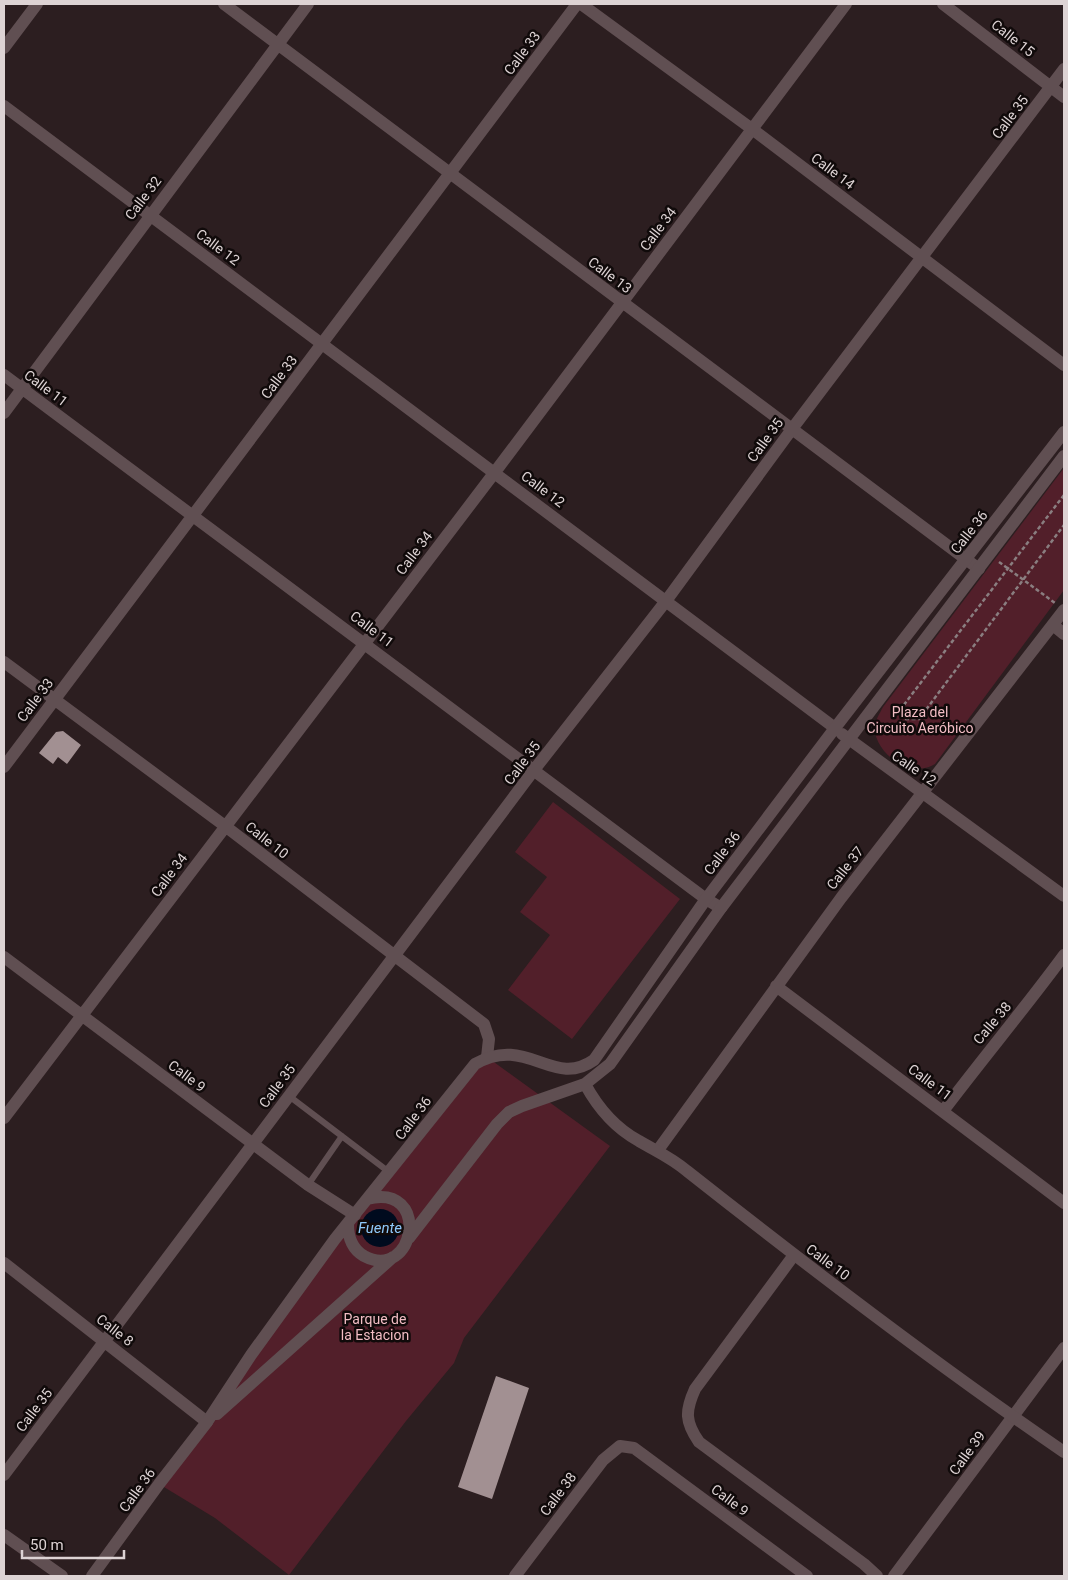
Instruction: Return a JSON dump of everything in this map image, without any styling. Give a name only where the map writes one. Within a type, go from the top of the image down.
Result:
[{"type":"street","points":[[4,48],[37,4]]},
{"type":"street","name":"Calle 13","points":[[224,4],[979,569]]},
{"type":"street","name":"Calle 32","points":[[4,413],[150,214],[308,4]]},
{"type":"street","name":"Calle 14","points":[[579,4],[752,128],[1064,365]]},
{"type":"street","name":"Calle 33","points":[[4,767],[579,4]]},
{"type":"street","name":"Calle 34","points":[[4,1118],[495,472],[846,4]]},
{"type":"street","name":"Calle 15","points":[[943,4],[1064,97]]},
{"type":"street","name":"Calle 35","points":[[4,1475],[534,770],[666,600],[792,428],[1064,69]]},
{"type":"street","name":"Calle 12","points":[[4,106],[666,600],[835,728],[848,740],[895,775],[923,792],[1064,896]]},
{"type":"street","name":"Calle 11","points":[[4,374],[706,899],[721,908]]},
{"type":"street","name":"Calle 36","points":[[367,1199],[462,1078],[475,1064],[486,1057],[498,1054],[521,1055],[570,1071],[582,1068],[594,1060],[706,899],[835,728],[1064,432]]},
{"type":"street","points":[[409,1238],[497,1124],[509,1112],[585,1084],[610,1064],[721,908],[1064,456]]},
{"type":"street","name":"Calle 37","points":[[658,1150],[841,898],[1053,625],[1061,607]]},
{"type":"street","points":[[1053,625],[1064,634]]},
{"type":"street","name":"Calle 10","points":[[4,662],[225,826],[484,1024],[488,1039],[486,1057]]},
{"type":"street","name":"Calle 38","points":[[943,1110],[994,1042],[1017,1018],[1064,955]]},
{"type":"street","name":"Calle 9","points":[[4,957],[352,1219]]},
{"type":"street","name":"Calle 11","points":[[776,986],[1064,1203]]},
{"type":"street","name":"Calle 10","points":[[585,1084],[597,1105],[608,1117],[638,1140],[658,1150],[794,1255],[1012,1417],[1064,1452]]},
{"type":"street","points":[[384,1197],[398,1203],[408,1215],[411,1230],[409,1238],[406,1245],[393,1257],[376,1260],[360,1254],[350,1240],[352,1219],[367,1199],[384,1197]]},
{"type":"street","name":"Calle 36","points":[[92,1576],[207,1422],[257,1348],[352,1219]]},
{"type":"street","points":[[794,1255],[695,1389],[688,1404],[690,1430],[699,1442],[864,1564],[877,1576]]},
{"type":"street","name":"Calle 36","points":[[207,1422],[235,1400],[393,1257]]},
{"type":"street","name":"Calle 8","points":[[4,1263],[105,1340],[207,1422]]},
{"type":"street","name":"Calle 39","points":[[894,1576],[1064,1348]]},
{"type":"street","name":"Calle 38","points":[[515,1576],[603,1460],[620,1446],[634,1448]]},
{"type":"street","name":"Calle 9","points":[[634,1448],[807,1576]]},
{"type":"street","points":[[4,1535],[62,1576]]},
{"type":"lane","points":[[289,1096],[390,1172]]},
{"type":"lane","points":[[308,1185],[342,1136]]},
{"type":"path","points":[[1064,495],[903,706],[902,715],[905,719],[919,719],[1064,525]]},
{"type":"path","points":[[990,555],[1061,607]]},
{"type":"green space","name":"Plaza del Circuito Aeróbico","points":[[1064,468],[1064,590],[935,764],[926,768],[917,768],[907,767],[898,763],[883,750],[875,732],[876,722],[883,707]]},
{"type":"green space","points":[[553,802],[680,899],[572,1039],[508,990],[550,935],[520,912],[547,877],[515,852]]},
{"type":"green space","name":"Parque de la Estacion","points":[[487,1057],[610,1146],[464,1338],[454,1363],[406,1421],[289,1575],[215,1518],[159,1484],[335,1239]]},
{"type":"water","name":"Fuente","points":[[380,1209],[394,1214],[399,1228],[394,1242],[380,1247],[366,1242],[361,1228],[366,1214]]},
{"type":"building","points":[[63,731],[81,745],[67,764],[58,757],[53,764],[39,753],[56,732]]},
{"type":"building","points":[[496,1376],[529,1388],[492,1499],[458,1487]]}]
